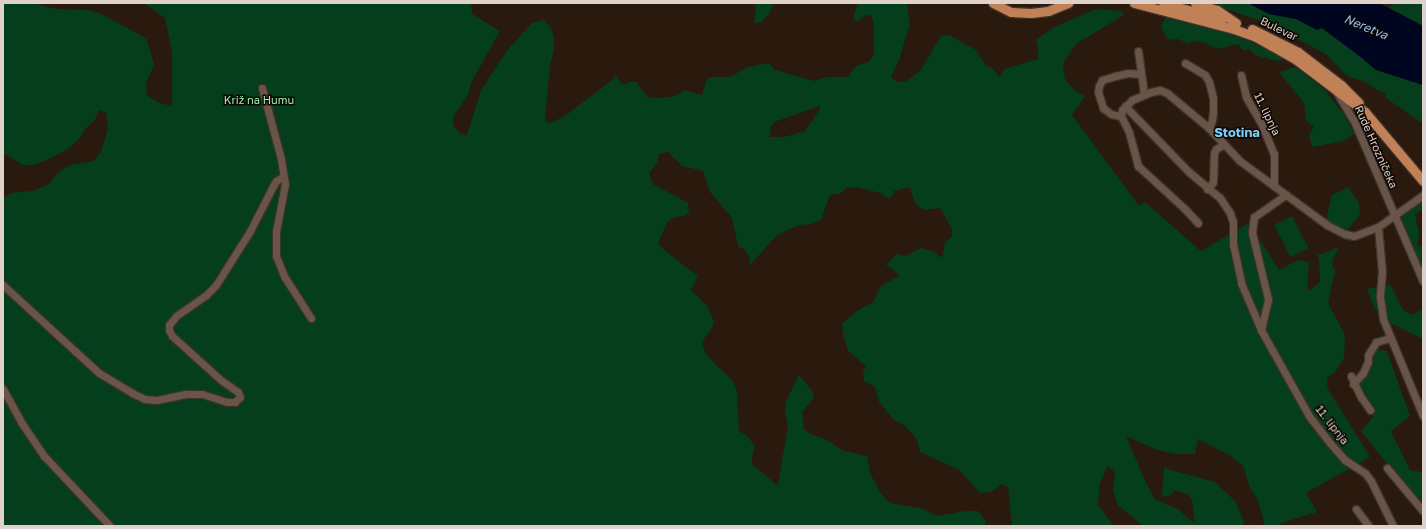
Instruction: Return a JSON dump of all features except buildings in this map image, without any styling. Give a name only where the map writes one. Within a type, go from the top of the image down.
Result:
[{"type":"main road","points":[[993,3],[1012,12],[1022,13],[1041,12],[1068,3]]},
{"type":"main road","points":[[1005,3],[1022,13]]},
{"type":"main road","points":[[1134,3],[1220,25],[1256,37],[1295,59],[1365,112],[1423,181]]},
{"type":"main road","name":"Bulevar","points":[[1163,3],[1236,23],[1274,38],[1298,52],[1342,85],[1365,112]]},
{"type":"main road","points":[[1195,3],[1217,10],[1236,23]]},
{"type":"street","points":[[1138,51],[1144,94]]},
{"type":"street","points":[[1185,63],[1205,75],[1209,82],[1213,98],[1212,120],[1209,128]]},
{"type":"street","points":[[1121,116],[1111,114],[1103,108],[1098,92],[1099,86],[1102,80],[1108,78],[1128,73],[1141,74]]},
{"type":"street","name":"11. lipnja","points":[[1241,75],[1246,96],[1262,125],[1274,154],[1274,186]]},
{"type":"street","points":[[262,88],[284,176],[285,190],[276,231],[276,256],[284,276],[311,318]]},
{"type":"street","name":"Rude Hrozničeka","points":[[1334,89],[1354,121],[1423,281]]},
{"type":"street","points":[[1198,223],[1185,209],[1140,170],[1129,132],[1121,116],[1122,110],[1132,100],[1144,94],[1160,90],[1167,92],[1209,128],[1240,160],[1327,225],[1345,234],[1354,236],[1378,227],[1423,195]]},
{"type":"street","name":"11. lipnja","points":[[1126,106],[1207,189],[1220,198],[1233,222],[1233,244],[1241,283],[1261,330],[1309,416],[1335,449],[1346,460],[1365,473],[1371,481],[1393,526]]},
{"type":"street","points":[[1207,189],[1213,182],[1214,153],[1216,149],[1224,144]]},
{"type":"street","points":[[3,284],[99,374],[132,393],[145,398],[157,400],[186,394],[202,394],[227,402],[236,402],[240,398],[238,392],[222,381],[172,336],[169,330],[169,325],[176,316],[216,286],[250,231],[276,181],[284,176]]},
{"type":"street","points":[[1261,330],[1268,298],[1252,233],[1254,217],[1286,195]]},
{"type":"street","points":[[1378,227],[1382,272],[1380,297],[1383,319],[1423,416]]},
{"type":"street","points":[[1353,384],[1363,373],[1368,362],[1368,355],[1376,342],[1390,338]]},
{"type":"street","points":[[1351,376],[1353,384],[1370,410]]},
{"type":"street","points":[[3,390],[21,422],[44,456],[110,526]]},
{"type":"street","points":[[1387,468],[1423,511]]},
{"type":"street","points":[[1356,509],[1368,526]]},
{"type":"green space","name":"Križ na Humu","points":[[3,3],[31,3],[57,9],[88,10],[99,13],[142,36],[147,40],[154,64],[146,84],[147,95],[159,103],[172,106],[172,52],[165,18],[144,3],[471,3],[472,14],[500,31],[471,83],[468,95],[453,117],[453,125],[456,129],[461,134],[467,135],[481,91],[496,67],[510,47],[532,23],[544,20],[551,28],[554,38],[554,51],[550,65],[545,121],[550,123],[565,116],[612,80],[616,75],[621,83],[626,85],[629,82],[636,81],[647,97],[660,98],[675,96],[684,90],[702,95],[707,79],[710,77],[730,77],[748,67],[769,63],[774,69],[815,81],[827,77],[848,77],[856,66],[868,62],[874,55],[874,24],[871,15],[865,16],[856,22],[853,18],[858,3],[907,3],[910,24],[899,60],[891,77],[897,82],[907,81],[920,71],[941,36],[949,35],[976,50],[986,66],[992,68],[1000,77],[1004,69],[1038,59],[1036,40],[1054,27],[1096,9],[1122,11],[1124,15],[1076,44],[1063,64],[1065,79],[1074,90],[1085,96],[1072,115],[1139,206],[1145,202],[1201,251],[1249,223],[1279,270],[1298,260],[1309,262],[1307,287],[1309,291],[1320,282],[1319,259],[1316,253],[1322,254],[1337,247],[1338,249],[1332,265],[1335,271],[1328,303],[1345,335],[1344,358],[1336,371],[1327,378],[1327,384],[1328,389],[1370,457],[1306,493],[1317,512],[1281,523],[1281,526],[1265,526],[1258,500],[1250,488],[1243,466],[1229,455],[1198,439],[1195,454],[1177,454],[1157,450],[1126,436],[1147,485],[1156,500],[1178,509],[1195,524],[1192,500],[1187,494],[1175,490],[1171,495],[1162,497],[1164,468],[1215,482],[1235,501],[1244,522],[1242,526],[1143,526],[1118,505],[1113,491],[1115,473],[1108,465],[1100,483],[1098,505],[1114,526],[1012,526],[1008,487],[1002,484],[992,492],[980,493],[959,470],[920,452],[917,440],[912,433],[904,425],[894,420],[879,402],[875,387],[864,381],[863,373],[866,366],[848,351],[843,334],[842,324],[857,311],[873,302],[881,286],[899,276],[895,271],[886,265],[897,254],[905,256],[921,248],[933,251],[942,258],[945,243],[952,236],[952,229],[940,208],[924,210],[915,203],[910,187],[894,191],[890,199],[880,193],[856,187],[846,188],[841,193],[830,195],[821,220],[812,224],[798,225],[776,236],[749,266],[750,258],[745,250],[738,246],[732,218],[710,192],[703,171],[682,166],[668,152],[659,154],[657,163],[649,173],[653,184],[688,203],[689,212],[684,216],[673,218],[667,222],[658,243],[664,250],[698,276],[691,290],[708,307],[714,323],[702,345],[708,357],[732,380],[737,391],[739,431],[747,436],[755,446],[752,464],[778,486],[788,425],[785,413],[786,401],[799,375],[812,391],[814,398],[802,412],[804,429],[812,435],[823,438],[844,451],[867,456],[870,473],[880,492],[890,503],[920,508],[937,516],[965,511],[978,511],[985,520],[986,526],[3,526],[3,199],[11,193],[32,191],[49,184],[56,174],[70,165],[94,161],[101,152],[108,128],[106,112],[99,110],[95,120],[86,128],[79,139],[68,149],[45,161],[34,165],[23,165],[3,153]],"holes":[[[820,106],[820,109],[805,131],[784,137],[770,137],[771,126],[777,121]]]},
{"type":"green space","points":[[756,3],[774,3],[769,14],[761,22],[754,24]]},
{"type":"green space","points":[[1200,3],[1248,3],[1269,14],[1297,19],[1322,28],[1376,70],[1423,85],[1423,124],[1386,98],[1386,94],[1365,82],[1347,76],[1326,54],[1266,23],[1227,9]]},
{"type":"green space","points":[[1394,3],[1423,3],[1423,26],[1389,8]]},
{"type":"green space","points":[[1165,18],[1171,18],[1229,32],[1280,56],[1283,60],[1277,61],[1255,55],[1250,49],[1243,50],[1238,44],[1217,49],[1206,43],[1193,41],[1189,44],[1178,39],[1168,40],[1161,27]]},
{"type":"green space","points":[[1295,67],[1324,89],[1346,117],[1354,134],[1343,141],[1312,147],[1309,135],[1314,127],[1306,121],[1304,103],[1279,72]]},
{"type":"green space","points":[[1348,187],[1359,203],[1360,214],[1346,232],[1326,220],[1332,195]]},
{"type":"green space","points":[[1423,199],[1423,209],[1415,214],[1419,233],[1417,245],[1423,248],[1423,275],[1399,221],[1410,208]]},
{"type":"green space","points":[[1292,216],[1308,248],[1291,257],[1274,225]]},
{"type":"green space","points":[[1390,284],[1403,310],[1413,315],[1423,309],[1423,339],[1392,324],[1375,309],[1367,289]]},
{"type":"green space","points":[[1377,349],[1387,351],[1410,416],[1391,431],[1410,470],[1423,472],[1423,509],[1361,431],[1373,417],[1373,407],[1359,384]]},
{"type":"water","name":"Neretva","points":[[1248,3],[1379,3],[1423,26],[1423,85],[1376,70],[1322,28],[1317,30],[1296,19],[1269,14]]},
{"type":"district","name":"Stotina","points":[[1237,132]]}]
